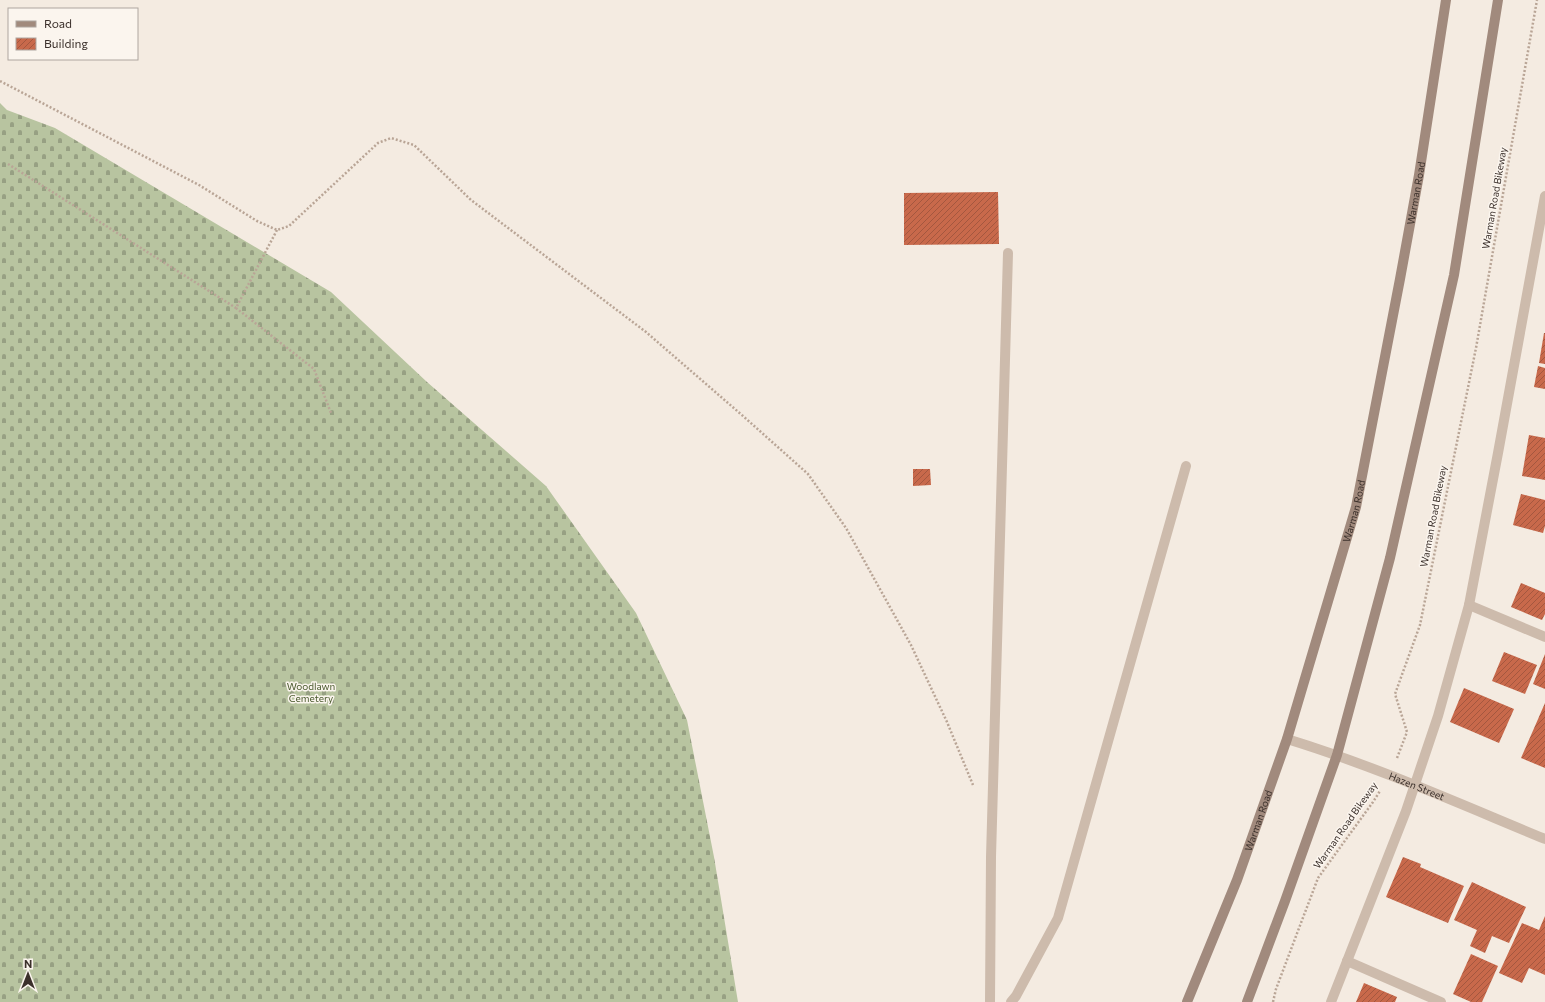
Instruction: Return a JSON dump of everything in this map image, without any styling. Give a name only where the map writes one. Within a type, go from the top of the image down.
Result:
[{"type":"main road","name":"Warman Road","points":[[1187,1002],[1237,880],[1287,739],[1356,507],[1419,175],[1446,0]]},
{"type":"main road","points":[[1247,1002],[1337,755],[1390,558],[1454,275],[1498,0]]},
{"type":"street","points":[[1331,1002],[1406,811],[1438,716],[1468,605],[1498,453],[1545,196]]},
{"type":"street","points":[[990,1002],[991,857],[1008,253]]},
{"type":"street","points":[[1011,1002],[1016,996],[1058,918],[1186,466]]},
{"type":"street","points":[[1468,605],[1545,637]]},
{"type":"street","name":"Hazen Street","points":[[1287,739],[1337,755],[1389,775],[1545,840]]},
{"type":"street","points":[[1347,960],[1441,1002]]},
{"type":"path","name":"Warman Road Bikeway","points":[[1273,1002],[1276,989],[1318,878],[1373,802],[1389,775],[1402,748],[1407,732],[1395,694],[1420,625],[1476,348],[1537,0]]},
{"type":"path","points":[[0,81],[199,185],[257,221],[277,230],[289,226],[378,143],[391,138],[414,145],[471,200],[646,332],[808,474],[846,528],[911,645],[947,722],[975,792]]},
{"type":"path","points":[[8,164],[236,308],[314,369],[331,413]]},
{"type":"path","points":[[236,308],[277,230]]},
{"type":"green space","name":"Woodlawn Cemetery","points":[[0,103],[7,110],[55,128],[331,292],[427,382],[546,486],[636,613],[687,720],[714,857],[738,1002],[0,1002]]},
{"type":"building","points":[[998,192],[999,244],[904,245],[904,193]]},
{"type":"building","points":[[1545,333],[1545,364],[1539,363]]},
{"type":"building","points":[[1538,366],[1545,368],[1545,389],[1534,387]]},
{"type":"building","points":[[1529,435],[1545,438],[1545,480],[1522,476]]},
{"type":"building","points":[[913,469],[930,469],[931,485],[913,486]]},
{"type":"building","points":[[1521,494],[1545,500],[1545,526],[1543,533],[1513,525]]},
{"type":"building","points":[[1521,583],[1545,593],[1545,614],[1542,620],[1511,607]]},
{"type":"building","points":[[1504,652],[1537,665],[1525,694],[1492,681]]},
{"type":"building","points":[[1545,654],[1545,689],[1533,684]]},
{"type":"building","points":[[1464,688],[1514,709],[1499,743],[1450,722]]},
{"type":"building","points":[[1545,703],[1545,768],[1521,758]]},
{"type":"building","points":[[1403,857],[1421,864],[1420,867],[1464,886],[1448,923],[1386,897]]},
{"type":"building","points":[[1472,882],[1526,907],[1509,943],[1492,936],[1485,953],[1470,946],[1477,930],[1454,920]]},
{"type":"building","points":[[1545,916],[1545,975],[1529,968],[1522,983],[1499,973],[1522,923],[1539,930]]},
{"type":"building","points":[[1471,954],[1498,966],[1482,1002],[1471,1002],[1453,994]]},
{"type":"building","points":[[1364,983],[1397,997],[1395,1002],[1356,1002]]}]
